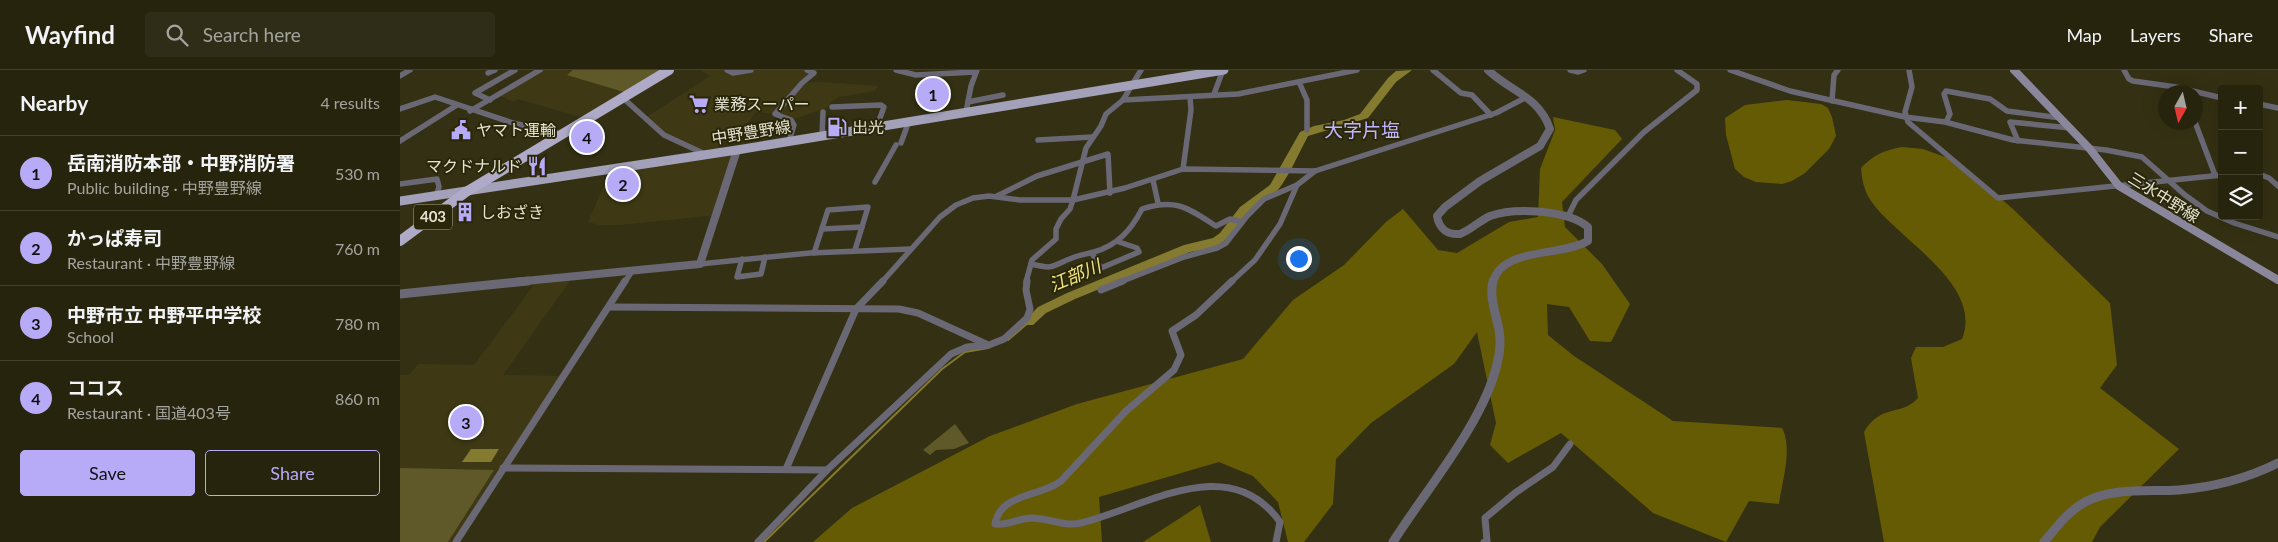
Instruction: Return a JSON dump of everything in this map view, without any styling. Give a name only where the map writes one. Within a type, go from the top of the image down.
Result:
[{"type":"highway","name":"403","points":[[400,241],[466,192],[669,70]]},
{"type":"main road","name":"中野豊野線","points":[[400,202],[738,150],[1224,70]]},
{"type":"main road","name":"三水中野線","points":[[2014,70],[2090,148],[2111,178],[2119,186],[2278,280]]},
{"type":"main road","points":[[516,163],[505,173],[505,178],[514,182],[525,183]]},
{"type":"street","points":[[400,76],[410,70]]},
{"type":"street","points":[[488,73],[495,70]]},
{"type":"street","points":[[490,100],[475,93],[515,70]]},
{"type":"street","points":[[470,111],[540,70]]},
{"type":"street","points":[[727,70],[734,73],[751,70]]},
{"type":"street","points":[[789,141],[794,125],[792,120],[775,114],[814,73],[806,70]]},
{"type":"street","points":[[896,70],[916,75],[977,71],[966,112]]},
{"type":"street","points":[[758,542],[827,470],[951,354],[968,347],[988,345],[1004,339],[1027,318],[1030,309],[1026,284],[1032,260],[1056,239],[1056,229],[1061,219],[1070,209],[1081,162],[1093,137],[1106,114],[1123,100],[1141,70]]},
{"type":"street","points":[[1214,94],[1224,70]]},
{"type":"street","points":[[1123,100],[1238,94],[1357,70]]},
{"type":"street","points":[[1433,70],[1461,94],[1472,95],[1491,115]]},
{"type":"street","points":[[1393,542],[1456,451],[1492,380],[1497,365],[1500,339],[1494,305],[1494,277],[1500,268],[1513,260],[1573,249],[1588,241],[1588,227],[1580,220],[1568,216],[1507,213],[1488,217],[1468,233],[1457,234],[1447,232],[1437,221],[1439,213],[1452,201],[1480,181],[1531,152],[1545,141],[1550,129],[1548,118],[1538,105],[1488,70]]},
{"type":"street","points":[[1570,70],[1578,72],[1584,70]]},
{"type":"street","points":[[1568,216],[1576,200],[1644,132],[1697,90],[1697,84],[1677,70]]},
{"type":"street","points":[[1730,70],[1775,87],[1905,117],[1946,122],[2018,141],[2090,148],[2142,157],[2207,210],[2234,223],[2278,237]]},
{"type":"street","points":[[1832,101],[1834,74],[1838,70]]},
{"type":"street","points":[[1909,70],[1913,86],[1905,103],[1905,117],[1908,122],[1998,198],[2218,175],[2198,130]]},
{"type":"street","points":[[2124,70],[2130,79],[2134,81],[2162,85]]},
{"type":"street","points":[[1299,82],[1307,100],[1307,130]]},
{"type":"street","points":[[1946,122],[1950,114],[1944,98],[1946,92],[1962,92],[1997,102],[2002,109],[2007,111],[2062,118]]},
{"type":"street","points":[[2203,93],[2218,97]]},
{"type":"street","points":[[968,102],[1003,95]]},
{"type":"street","points":[[400,109],[435,97],[470,111],[534,130],[563,135]]},
{"type":"street","points":[[1182,169],[1191,110],[1190,97]]},
{"type":"street","points":[[786,470],[856,309],[904,260],[911,249],[940,217],[956,205],[973,198],[997,196],[1020,200],[1073,200],[1110,193],[1182,169],[1315,171],[1491,115],[1527,97]]},
{"type":"street","points":[[623,98],[664,134],[706,155]]},
{"type":"street","points":[[400,104],[410,106]]},
{"type":"street","points":[[400,141],[457,105]]},
{"type":"street","points":[[832,107],[881,105],[884,107],[878,126]]},
{"type":"street","points":[[2263,105],[2278,108]]},
{"type":"street","points":[[822,135],[823,112]]},
{"type":"street","points":[[875,182],[898,144],[908,121]]},
{"type":"street","points":[[2018,141],[2009,124],[2010,122],[2024,122],[2034,126],[2071,128]]},
{"type":"street","points":[[1038,140],[1093,137]]},
{"type":"street","points":[[700,264],[738,150]]},
{"type":"street","points":[[997,196],[1019,183],[1046,171],[1108,154],[1110,193]]},
{"type":"street","points":[[1101,290],[1184,257],[1218,248],[1226,243],[1242,222],[1264,199],[1298,185],[1315,171]]},
{"type":"street","points":[[2262,175],[2269,178],[2278,186]]},
{"type":"street","points":[[400,184],[437,179],[439,186],[436,197]]},
{"type":"street","points":[[1153,180],[1158,203]]},
{"type":"street","points":[[1276,542],[1280,522],[1275,514],[1246,492],[1230,487],[1183,489],[1080,522],[1067,524],[1029,518],[1002,526],[995,524],[994,520],[1000,510],[1010,503],[1057,484],[1143,394],[1177,366],[1182,357],[1181,351],[1172,335],[1172,330],[1196,315],[1255,260],[1280,224],[1298,185]]},
{"type":"street","points":[[1031,264],[1057,266],[1070,259],[1093,255],[1119,242],[1134,226],[1142,210],[1158,203],[1190,207],[1216,226],[1230,219],[1242,222]]},
{"type":"street","points":[[814,253],[828,210],[868,207],[855,250]]},
{"type":"street","points":[[822,229],[862,227]]},
{"type":"street","points":[[1093,255],[1101,268],[1139,252],[1137,248],[1119,242]]},
{"type":"street","points":[[400,294],[742,259],[855,250],[911,249]]},
{"type":"street","points":[[742,259],[737,277],[761,274],[765,257]]},
{"type":"street","points":[[456,542],[632,271]]},
{"type":"street","points":[[609,307],[899,309],[918,313],[988,345]]},
{"type":"street","points":[[1484,542],[1487,541],[1485,518],[1515,493],[1553,466],[1570,444]]},
{"type":"street","points":[[2044,542],[2075,508],[2093,499],[2122,492],[2179,490],[2219,486],[2253,476],[2278,463]]},
{"type":"street","points":[[503,468],[827,470]]},
{"type":"shaded area","points":[[540,70],[669,70],[587,119],[518,99],[513,102],[498,95]]},
{"type":"shaded area","points":[[573,70],[665,70],[627,93],[567,75]]},
{"type":"shaded area","points":[[700,70],[727,70],[734,73],[751,70],[817,70],[803,83],[823,82],[878,86],[875,91],[839,97],[832,101],[827,108],[791,120],[775,114],[756,112],[745,127],[733,128],[717,153],[737,150],[716,215],[620,225],[599,225],[588,222],[611,170],[705,155],[664,135],[645,118],[710,76]]},
{"type":"shaded area","points":[[1787,100],[1821,104],[1828,108],[1836,136],[1829,149],[1805,173],[1792,181],[1782,184],[1756,182],[1744,177],[1735,169],[1726,135],[1725,118],[1745,105]]},
{"type":"shaded area","points":[[1553,117],[1615,130],[1622,139],[1562,202],[1565,227],[1602,264],[1630,304],[1611,342],[1590,341],[1569,307],[1547,304],[1548,335],[1574,356],[1673,421],[1782,428],[1787,445],[1787,455],[1779,504],[1749,501],[1726,542],[1653,513],[1561,433],[1508,463],[1490,445],[1496,423],[1477,332],[1454,364],[1371,423],[1336,459],[1333,504],[1304,542],[1288,542],[1278,502],[1253,476],[1219,462],[1099,497],[1102,542],[813,542],[852,508],[990,436],[1077,404],[1243,359],[1293,300],[1344,265],[1386,222],[1403,209],[1438,250],[1457,253],[1509,222],[1538,217],[1540,169],[1555,130]]},
{"type":"shaded area","points":[[1902,147],[1923,149],[1948,158],[1973,174],[2014,210],[2110,303],[2117,365],[2100,388],[2179,449],[2100,527],[2092,542],[1884,542],[1864,432],[1877,417],[1905,407],[1918,398],[1911,358],[1916,347],[1943,347],[1962,339],[1965,319],[1961,300],[1950,281],[1883,216],[1871,201],[1865,189],[1861,168],[1880,154]]},
{"type":"shaded area","points":[[572,278],[503,375],[562,376],[456,542],[400,542],[400,375],[409,375],[418,364],[474,365],[536,282]]},
{"type":"shaded area","points":[[955,424],[969,443],[954,449],[936,450],[930,455],[923,450]]},
{"type":"shaded area","points":[[471,449],[499,449],[491,462],[462,462]]},
{"type":"shaded area","points":[[400,468],[494,470],[448,542],[400,542]]},
{"type":"shaded area","points":[[1200,505],[1211,542],[1143,542]]},
{"type":"waterway","name":"江部川","points":[[1029,322],[1042,310],[1071,296],[1188,248],[1209,245],[1217,241],[1224,236],[1244,210],[1274,187],[1304,134],[1318,128],[1346,123],[1364,116],[1392,80],[1407,70]]},
{"type":"waterway","name":"江部川","points":[[1008,340],[1029,322]]},
{"type":"waterway","name":"江部川","points":[[764,542],[942,369],[965,352],[988,348]]},
{"type":"place","name":"岳南消防本部・中野消防署","points":[[933,94]]},
{"type":"place","name":"業務スーパー","points":[[699,104]]},
{"type":"place","name":"出光","points":[[837,127]]},
{"type":"place","name":"ヤマト運輸","points":[[461,130]]},
{"type":"place","name":"ココス","points":[[587,137]]},
{"type":"place","name":"マクドナルド","points":[[537,166]]},
{"type":"place","name":"かっぱ寿司","points":[[623,184]]},
{"type":"place","name":"しおざき","points":[[465,212]]},
{"type":"place","name":"中野市立 中野平中学校","points":[[466,422]]},
{"type":"district","name":"大字片塩","points":[[1362,130]]}]
